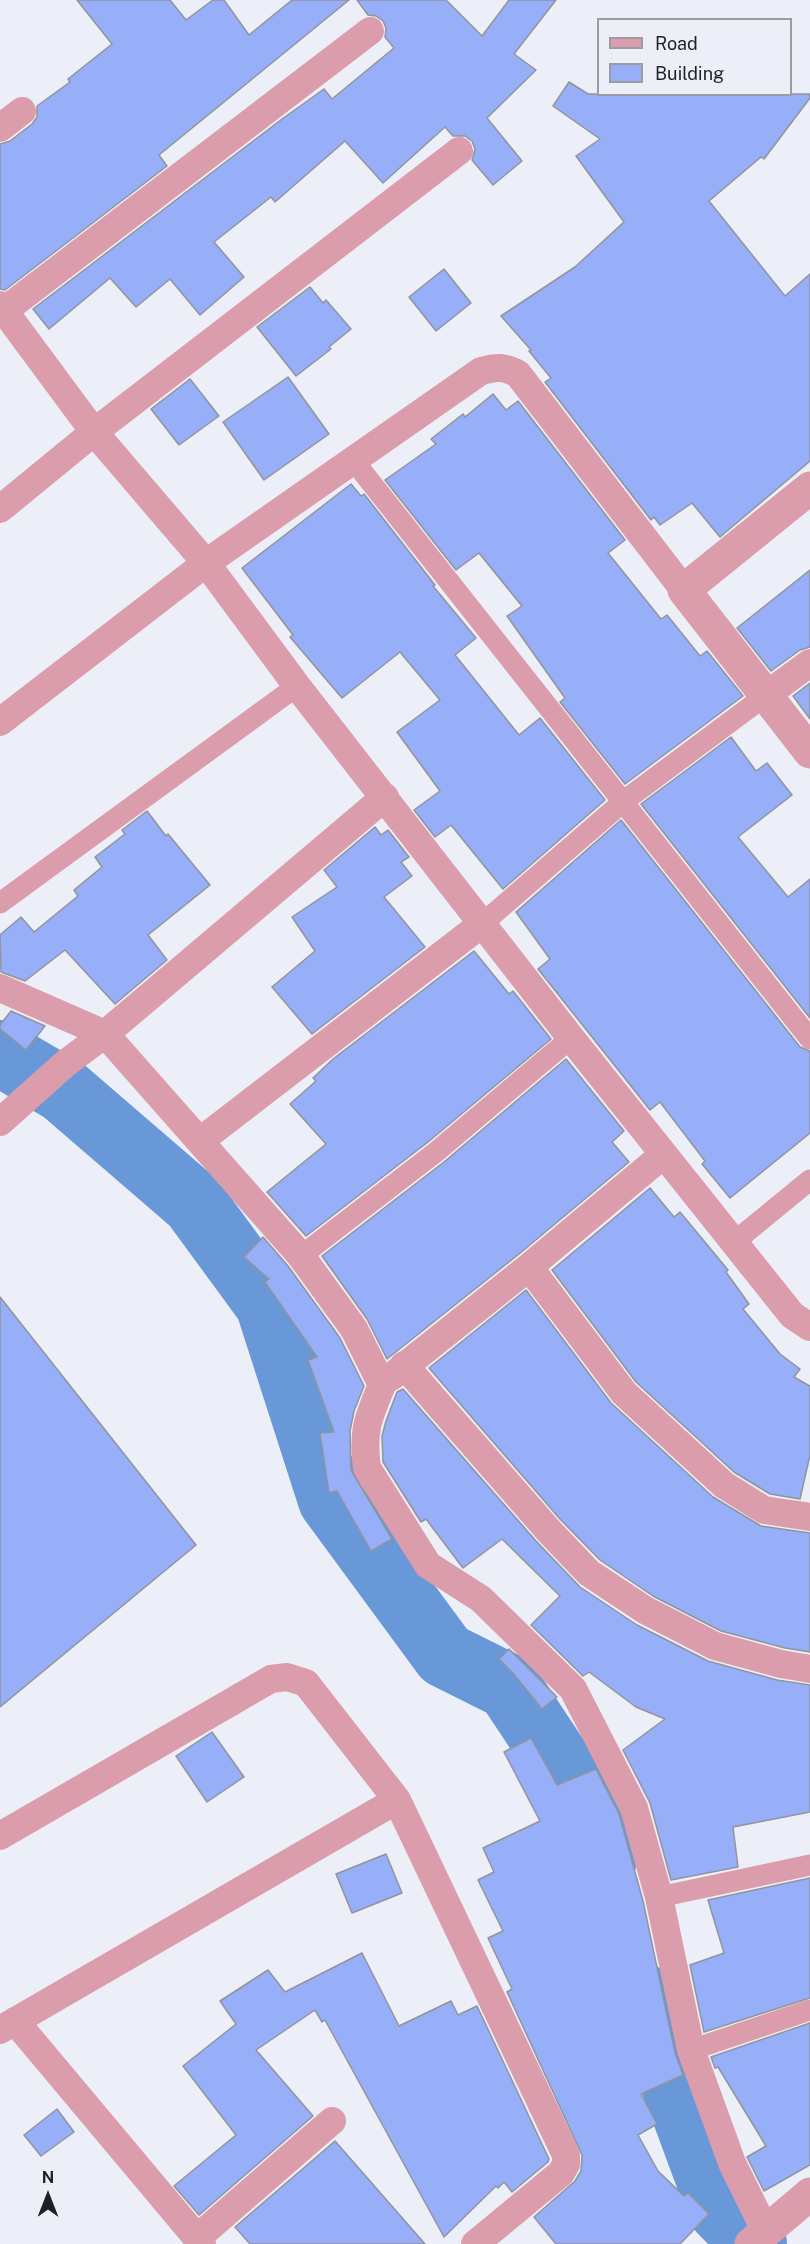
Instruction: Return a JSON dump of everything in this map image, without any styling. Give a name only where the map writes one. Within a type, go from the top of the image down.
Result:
[{"type":"street","points":[[370,31],[2,310],[94,432],[206,563],[297,686],[663,1155],[792,1315],[810,1327]]},
{"type":"street","points":[[0,509],[94,432],[459,151]]},
{"type":"street","points":[[0,722],[206,563],[482,371],[496,367],[507,368],[518,374],[810,752]]},
{"type":"street","points":[[354,461],[810,1039]]},
{"type":"street","points":[[684,590],[810,488]]},
{"type":"street","points":[[200,1141],[483,923],[624,801],[810,663]]},
{"type":"street","points":[[0,903],[297,686]]},
{"type":"street","points":[[0,1122],[66,1063],[105,1034],[385,796]]},
{"type":"street","points":[[0,988],[105,1034],[301,1256],[354,1329],[382,1384]]},
{"type":"street","points":[[301,1256],[436,1152],[571,1038]]},
{"type":"street","points":[[663,1155],[529,1268],[382,1384],[367,1422],[365,1451],[367,1468],[428,1565],[481,1599],[573,1689],[633,1808],[659,1897],[692,2050],[758,2238],[810,2194]]},
{"type":"street","points":[[733,1243],[810,1180]]},
{"type":"street","points":[[529,1268],[624,1393],[724,1485],[764,1510],[810,1517]]},
{"type":"street","points":[[404,1365],[548,1530],[589,1573],[645,1610],[715,1646],[781,1664],[810,1669]]},
{"type":"street","points":[[0,1836],[271,1679],[287,1677],[306,1683],[397,1800],[566,2155],[566,2164],[561,2173],[475,2244]]},
{"type":"street","points":[[332,2121],[199,2241],[8,2025],[397,1800]]},
{"type":"street","points":[[659,1897],[810,1866]]},
{"type":"street","points":[[692,2050],[810,2010]]},
{"type":"building","points":[[77,0],[170,0],[186,20],[213,0],[224,0],[249,35],[292,0],[349,0],[159,155],[167,166],[5,290],[0,289],[0,144],[10,141],[32,124],[37,117],[37,106],[70,82],[68,79],[112,44]]},
{"type":"building","points":[[357,0],[446,0],[482,36],[509,0],[556,0],[514,54],[536,70],[487,118],[522,161],[493,185],[472,160],[475,149],[472,141],[465,136],[453,136],[445,127],[383,183],[345,141],[275,202],[271,197],[214,242],[244,277],[200,315],[170,279],[136,307],[110,278],[49,329],[33,309],[282,119],[324,89],[332,99],[394,48],[385,37],[386,28],[383,21],[376,16],[368,15]]},
{"type":"building","points":[[569,82],[588,94],[597,94],[597,96],[792,96],[792,94],[810,94],[810,98],[764,159],[761,157],[709,201],[785,296],[810,274],[810,461],[720,537],[692,503],[660,525],[654,517],[651,520],[545,382],[551,378],[529,351],[531,350],[501,316],[575,267],[624,222],[576,156],[600,139],[553,106]]},
{"type":"building","points":[[444,269],[471,303],[436,331],[409,297]]},
{"type":"building","points":[[310,287],[323,303],[326,300],[351,329],[329,347],[331,349],[296,376],[257,327]]},
{"type":"building","points":[[288,377],[329,434],[264,480],[223,422]]},
{"type":"building","points":[[190,379],[219,416],[179,445],[151,409]]},
{"type":"building","points":[[493,394],[506,410],[518,401],[625,540],[608,553],[661,619],[667,615],[700,656],[707,651],[743,696],[625,784],[560,702],[565,698],[507,616],[522,606],[479,553],[456,570],[385,480],[436,444],[431,439],[463,414],[465,417]]},
{"type":"building","points":[[351,484],[361,496],[364,494],[435,585],[433,586],[476,638],[455,655],[519,735],[540,718],[605,800],[503,889],[451,825],[435,837],[414,810],[440,791],[397,732],[440,700],[400,652],[342,698],[290,637],[293,635],[242,568]]},
{"type":"building","points":[[810,570],[810,647],[800,650],[771,671],[737,628]]},
{"type":"building","points":[[810,683],[810,719],[793,696]]},
{"type":"building","points":[[731,737],[756,771],[767,763],[792,795],[738,837],[788,897],[810,879],[810,1018],[641,804]]},
{"type":"building","points":[[147,811],[210,885],[148,935],[167,960],[115,1004],[65,950],[25,981],[1,972],[0,935],[21,917],[34,932],[78,896],[74,890],[102,867],[95,857],[125,834],[122,830]]},
{"type":"building","points":[[621,820],[800,1047],[810,1051],[810,1133],[730,1198],[702,1164],[705,1161],[660,1102],[650,1110],[538,969],[550,959],[516,912]]},
{"type":"building","points":[[375,827],[381,835],[388,830],[409,857],[401,862],[412,876],[384,897],[425,947],[312,1034],[272,987],[315,951],[292,917],[337,887],[324,870]]},
{"type":"building","points":[[474,951],[509,994],[513,991],[551,1039],[428,1142],[306,1236],[267,1192],[326,1144],[290,1104],[316,1081],[313,1078],[333,1059]]},
{"type":"building","points":[[11,1011],[45,1026],[26,1050],[0,1029],[0,1025]]},
{"type":"building","points":[[566,1059],[624,1131],[612,1142],[629,1162],[519,1254],[387,1359],[367,1319],[322,1256],[444,1162]]},
{"type":"building","points":[[650,1188],[674,1217],[680,1212],[728,1270],[726,1272],[749,1304],[743,1309],[780,1354],[800,1369],[794,1377],[810,1386],[810,1455],[800,1499],[770,1494],[734,1472],[636,1382],[552,1270]]},
{"type":"building","points":[[263,1237],[288,1266],[340,1338],[364,1386],[354,1411],[350,1431],[351,1470],[392,1539],[371,1551],[337,1491],[329,1493],[320,1433],[334,1432],[308,1360],[317,1357],[265,1282],[269,1279],[244,1257]]},
{"type":"building","points":[[526,1290],[611,1403],[713,1497],[761,1526],[810,1533],[810,1652],[785,1648],[721,1631],[653,1596],[600,1560],[560,1519],[429,1368]]},
{"type":"building","points":[[0,1297],[196,1545],[0,1707]]},
{"type":"building","points":[[403,1389],[536,1541],[580,1587],[637,1625],[708,1661],[777,1680],[810,1685],[810,1812],[733,1827],[738,1867],[671,1880],[650,1803],[623,1750],[665,1719],[636,1707],[589,1672],[583,1676],[531,1625],[560,1596],[502,1539],[463,1568],[426,1519],[421,1522],[383,1462],[382,1436],[386,1421],[397,1392]]},
{"type":"building","points":[[509,1649],[557,1697],[542,1709],[499,1659]]},
{"type":"building","points":[[212,1732],[244,1777],[207,1802],[176,1756]]},
{"type":"building","points":[[531,1738],[557,1785],[596,1769],[619,1814],[643,1901],[675,2053],[683,2075],[641,2094],[657,2124],[638,2135],[658,2171],[684,2196],[688,2193],[709,2214],[680,2244],[556,2244],[534,2217],[575,2181],[581,2171],[582,2155],[507,1992],[512,1989],[488,1938],[503,1931],[478,1880],[494,1872],[483,1848],[540,1821],[504,1752]]},
{"type":"building","points":[[386,1854],[402,1893],[352,1913],[336,1874]]},
{"type":"building","points":[[810,1878],[810,1998],[704,2032],[690,1965],[724,1953],[708,1900]]},
{"type":"building","points":[[362,1953],[399,2026],[451,2001],[458,2015],[477,2006],[549,2159],[548,2162],[512,2192],[504,2182],[498,2188],[496,2186],[444,2237],[325,2020],[322,2022],[315,2010],[256,2050],[313,2116],[199,2215],[174,2186],[236,2135],[183,2066],[236,2024],[220,2001],[268,1970],[285,1992]]},
{"type":"building","points":[[810,2023],[810,2165],[764,2191],[747,2157],[766,2146],[718,2067],[715,2068],[711,2057]]},
{"type":"building","points":[[57,2109],[74,2132],[41,2156],[24,2135]]},
{"type":"building","points":[[335,2141],[425,2244],[250,2244],[235,2227]]},
{"type":"waterway","points":[[0,1053],[63,1090],[194,1203],[268,1304],[331,1500],[445,1655],[509,1687],[586,1803],[603,1864]]},
{"type":"waterway","points":[[641,1995],[720,2209],[754,2244]]}]
